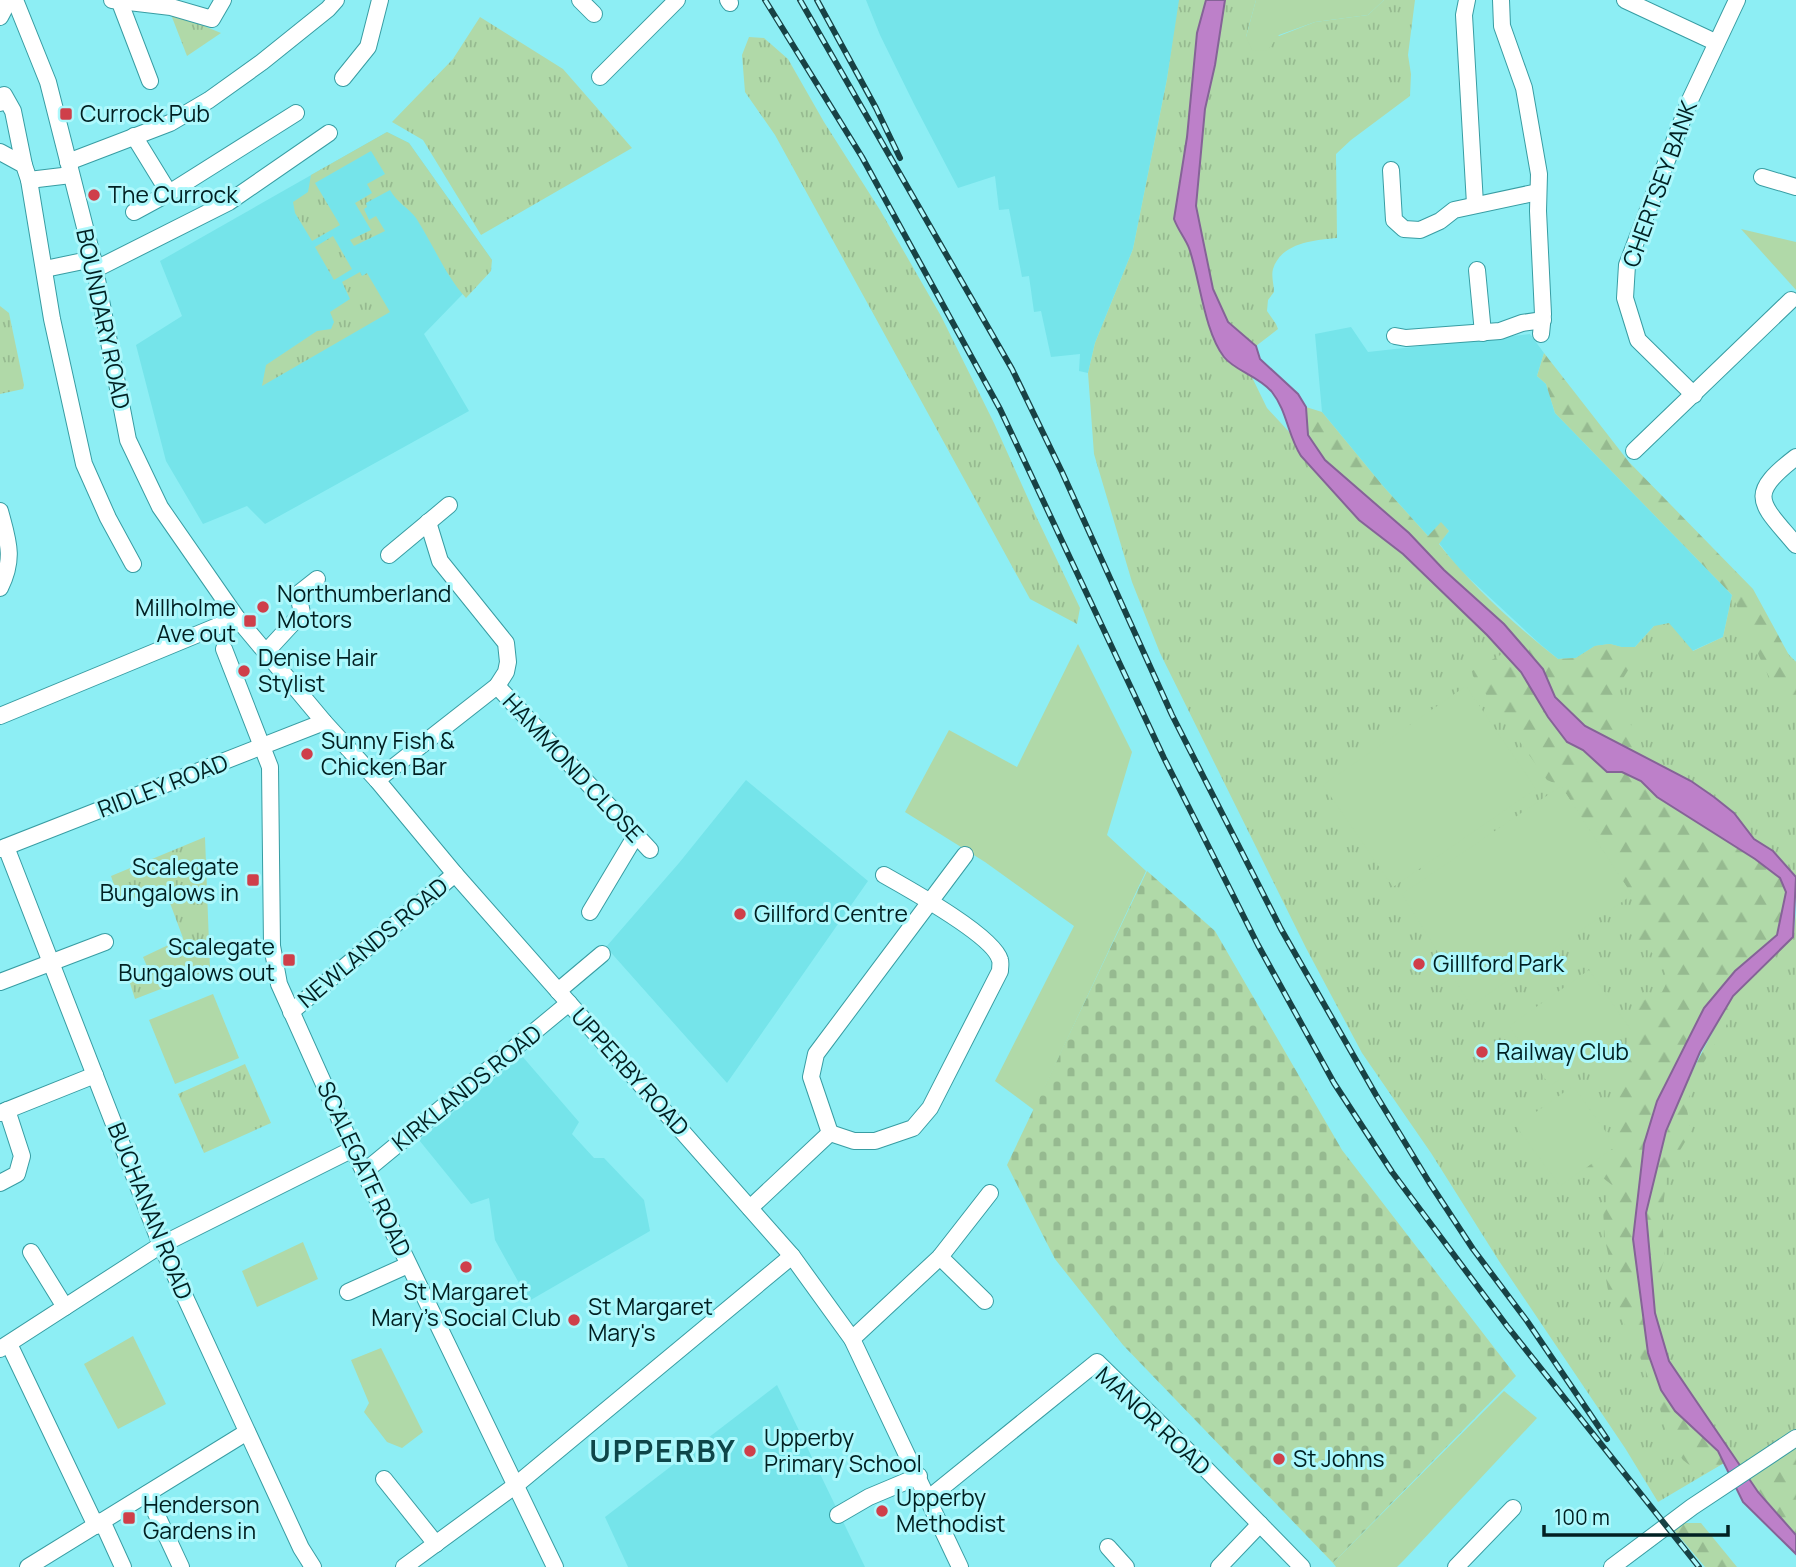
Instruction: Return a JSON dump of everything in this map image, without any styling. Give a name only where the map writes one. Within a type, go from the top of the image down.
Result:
[{"type":"street","points":[[0,17],[9,0]]},
{"type":"street","name":"BOUNDARY ROAD","points":[[15,0],[48,82],[93,265],[128,440],[160,507],[237,618]]},
{"type":"street","points":[[112,0],[171,7],[212,19],[223,0]]},
{"type":"street","points":[[118,0],[150,80]]},
{"type":"street","points":[[0,152],[26,173],[69,169],[134,136],[170,123],[209,100],[262,62],[336,0]]},
{"type":"street","points":[[343,78],[368,47],[380,0]]},
{"type":"street","points":[[580,0],[594,14]]},
{"type":"street","points":[[600,77],[677,0]]},
{"type":"street","points":[[1466,0],[1464,15],[1475,204]]},
{"type":"street","points":[[1395,336],[1406,338],[1542,327],[1539,174],[1527,100],[1519,69],[1502,26],[1501,0]]},
{"type":"street","points":[[1625,0],[1715,42]]},
{"type":"street","name":"CHERTSEY BANK","points":[[1694,395],[1638,340],[1625,298],[1627,265],[1690,100],[1737,0]]},
{"type":"street","points":[[0,103],[4,96],[13,111],[45,269],[52,319],[84,464],[108,518],[133,564]]},
{"type":"street","points":[[134,212],[296,113]]},
{"type":"street","points":[[45,269],[93,265],[229,202],[329,133]]},
{"type":"street","points":[[134,136],[169,193]]},
{"type":"street","points":[[1391,170],[1394,220],[1404,229],[1420,230],[1440,221],[1454,210],[1538,192]]},
{"type":"street","points":[[1762,177],[1796,187]]},
{"type":"street","points":[[1477,270],[1483,333]]},
{"type":"street","points":[[1634,451],[1791,300]]},
{"type":"street","points":[[1796,457],[1774,474],[1765,486],[1763,499],[1766,510],[1796,545]]},
{"type":"street","points":[[389,555],[449,505]]},
{"type":"street","points":[[0,510],[10,549],[8,571],[0,588]]},
{"type":"street","points":[[377,780],[497,686],[506,672],[508,662],[506,643],[440,561],[428,522]]},
{"type":"street","points":[[266,652],[302,613],[298,594],[317,579]]},
{"type":"street","points":[[0,716],[237,618]]},
{"type":"street","name":"UPPERBY ROAD","points":[[237,618],[455,874],[792,1256],[852,1339],[919,1476],[959,1567]]},
{"type":"street","name":"SCALEGATE ROAD","points":[[224,649],[270,767],[272,946],[279,984],[353,1149],[555,1567]]},
{"type":"street","name":"HAMMOND CLOSE","points":[[497,686],[650,850]]},
{"type":"street","name":"RIDLEY ROAD","points":[[3,848],[324,722]]},
{"type":"street","points":[[590,912],[636,835]]},
{"type":"street","name":"BUCHANAN ROAD","points":[[3,848],[51,962],[161,1245],[300,1548],[313,1567]]},
{"type":"street","points":[[830,1133],[811,1077],[816,1054],[965,855]]},
{"type":"street","name":"NEWLANDS ROAD","points":[[291,1012],[455,874]]},
{"type":"street","points":[[830,1133],[854,1141],[875,1142],[913,1128],[930,1108],[1000,971],[1000,959],[985,939],[884,875]]},
{"type":"street","points":[[0,982],[105,942]]},
{"type":"street","name":"KIRKLANDS ROAD","points":[[364,1172],[564,997],[602,954]]},
{"type":"street","points":[[0,1182],[17,1174],[22,1156],[4,1112],[95,1075]]},
{"type":"street","points":[[750,1208],[830,1133]]},
{"type":"street","points":[[124,1567],[5,1346],[161,1245],[353,1149]]},
{"type":"street","points":[[852,1339],[940,1257],[989,1193]]},
{"type":"street","points":[[31,1252],[65,1307]]},
{"type":"street","points":[[409,1566],[516,1485],[792,1256]]},
{"type":"street","points":[[940,1257],[985,1301]]},
{"type":"street","points":[[348,1292],[408,1265]]},
{"type":"street","name":"MANOR ROAD","points":[[929,1498],[1097,1362],[1302,1567]]},
{"type":"street","points":[[29,1567],[247,1432]]},
{"type":"street","points":[[1612,1567],[1692,1507],[1796,1438]]},
{"type":"street","points":[[838,1515],[869,1497],[919,1476]]},
{"type":"street","points":[[384,1479],[436,1544]]},
{"type":"street","points":[[147,1494],[181,1567]]},
{"type":"street","points":[[1456,1567],[1513,1508]]},
{"type":"street","points":[[1219,1567],[1260,1524]]},
{"type":"street","points":[[1108,1547],[1125,1567]]},
{"type":"shaded area","points":[[866,0],[1180,0],[1133,249],[1095,343],[1088,373],[1079,371],[1080,354],[1051,357],[1041,311],[1034,312],[1029,276],[1022,277],[1009,209],[999,210],[995,176],[958,188],[880,35]]},
{"type":"shaded area","points":[[1206,0],[1225,0],[1205,109],[1196,206],[1213,289],[1228,322],[1256,346],[1260,359],[1298,394],[1306,407],[1308,435],[1325,460],[1409,533],[1444,570],[1504,624],[1543,669],[1555,697],[1585,726],[1691,781],[1714,797],[1734,813],[1754,839],[1773,851],[1796,877],[1793,937],[1733,996],[1700,1052],[1666,1131],[1646,1213],[1655,1313],[1669,1361],[1758,1492],[1796,1535],[1796,1554],[1743,1502],[1718,1451],[1675,1411],[1661,1390],[1648,1353],[1633,1239],[1644,1144],[1657,1101],[1704,1008],[1735,971],[1777,935],[1786,892],[1780,878],[1755,859],[1657,797],[1641,781],[1622,772],[1607,772],[1583,750],[1567,742],[1548,717],[1521,672],[1487,635],[1403,554],[1359,520],[1301,456],[1281,407],[1267,386],[1224,357],[1207,319],[1189,248],[1174,219],[1187,137],[1197,33]]},
{"type":"shaded area","points":[[387,132],[409,143],[492,260],[488,268],[424,334],[469,411],[265,524],[247,506],[203,524],[166,461],[136,345],[182,316],[160,261]]},
{"type":"shaded area","points":[[1351,327],[1368,352],[1530,334],[1544,353],[1537,376],[1546,384],[1555,413],[1732,595],[1723,637],[1692,651],[1654,626],[1635,647],[1610,644],[1595,646],[1576,658],[1558,659],[1541,645],[1458,568],[1439,543],[1449,531],[1441,523],[1428,536],[1322,412],[1315,334]]},
{"type":"shaded area","name":"Gillford Centre","points":[[746,780],[868,881],[727,1083],[606,947]]},
{"type":"shaded area","points":[[522,1056],[579,1122],[572,1134],[594,1158],[604,1158],[644,1200],[650,1231],[529,1301],[495,1240],[489,1198],[471,1204],[419,1140]]},
{"type":"shaded area","name":"Upperby Primary School","points":[[777,1385],[865,1567],[628,1567],[605,1517]]},
{"type":"green space","points":[[1179,0],[1209,0],[1175,219],[1267,408],[1403,555],[1487,635],[1521,672],[1735,971],[1657,1101],[1648,1353],[1724,1463],[1658,1502],[1431,1153],[1362,1053],[1306,948],[1160,653],[1132,582],[1094,454],[1088,373],[1095,343],[1133,249],[1167,79]]},
{"type":"green space","points":[[1225,0],[1256,0],[1246,37],[1279,36],[1315,22],[1368,15],[1384,0],[1415,0],[1408,55],[1410,96],[1336,154],[1337,238],[1299,244],[1283,253],[1277,260],[1272,272],[1274,292],[1268,300],[1267,311],[1278,329],[1256,346],[1228,322],[1213,289],[1196,206],[1205,109]]},
{"type":"green space","points":[[1256,0],[1384,0],[1368,15],[1315,22],[1279,35],[1267,51],[1252,50],[1246,37]]},
{"type":"green space","points":[[170,12],[221,33],[187,56]]},
{"type":"green space","points":[[480,17],[563,69],[632,148],[481,235],[423,140],[392,122],[453,59]]},
{"type":"green space","points":[[749,37],[764,38],[788,59],[941,316],[1080,608],[1077,624],[1030,599],[775,135],[745,92],[742,55]]},
{"type":"green space","points":[[387,132],[409,143],[492,260],[491,271],[466,298],[445,269],[416,218],[390,190],[366,203],[367,207],[364,209],[369,220],[376,216],[385,231],[354,246],[350,240],[371,230],[355,203],[372,193],[367,184],[385,174],[371,151],[315,183],[340,225],[312,241],[295,213],[293,202],[308,192],[311,175]]},
{"type":"green space","points":[[1741,229],[1796,242],[1796,290]]},
{"type":"green space","points":[[333,236],[352,269],[334,280],[315,247]]},
{"type":"green space","points":[[360,272],[362,276],[367,273],[390,312],[262,386],[266,365],[317,331],[331,329],[334,322],[330,312],[350,299],[342,282]]},
{"type":"green space","points":[[0,306],[9,313],[24,385],[23,389],[0,394]]},
{"type":"green space","points":[[1544,353],[1629,462],[1753,589],[1790,657],[1796,662],[1796,711],[1782,702],[1732,595],[1555,413],[1546,384],[1537,376]]},
{"type":"green space","points":[[1306,407],[1322,412],[1428,536],[1441,522],[1449,531],[1439,544],[1452,560],[1495,605],[1558,659],[1576,658],[1595,646],[1610,644],[1635,647],[1637,656],[1622,680],[1617,711],[1639,735],[1640,755],[1585,726],[1555,697],[1543,669],[1504,624],[1444,570],[1409,533],[1325,460],[1308,435]]},
{"type":"green space","points":[[1732,595],[1796,662],[1796,877],[1773,851],[1754,839],[1734,812],[1714,797],[1691,781],[1585,726],[1558,659],[1576,658],[1595,646],[1610,644],[1635,647],[1654,626],[1669,623],[1693,651],[1723,637]]},
{"type":"green space","points":[[1078,644],[1132,752],[1107,835],[1146,871],[1034,1110],[995,1081],[1074,926],[985,862],[905,812],[949,730],[1017,767]]},
{"type":"green space","points":[[1504,653],[1521,672],[1548,717],[1567,742],[1583,750],[1607,772],[1622,772],[1641,781],[1657,797],[1755,859],[1780,878],[1786,892],[1777,935],[1735,971],[1704,1008],[1657,1101],[1644,1144],[1634,1217],[1648,1353],[1661,1390],[1675,1411],[1718,1451],[1724,1463],[1702,1475],[1683,1460],[1670,1442],[1657,1399],[1636,1347],[1608,1290],[1606,1279],[1611,1266],[1605,1240],[1603,1210],[1612,1185],[1603,1178],[1588,1179],[1576,1175],[1616,1146],[1614,1079],[1639,1002],[1662,992],[1667,982],[1664,964],[1638,940],[1632,895],[1561,786],[1547,780],[1473,676],[1472,671]]},
{"type":"green space","points":[[1466,686],[1536,789],[1393,887],[1323,785]]},
{"type":"green space","points":[[1561,786],[1632,895],[1471,1006],[1402,894]]},
{"type":"green space","points":[[205,837],[210,970],[135,999],[128,977],[149,971],[143,957],[183,938],[164,887],[120,903],[111,876]]},
{"type":"green space","points":[[1147,871],[1215,931],[1342,1150],[1516,1376],[1333,1563],[1123,1345],[1055,1259],[1007,1165]]},
{"type":"green space","points":[[1796,913],[1796,1535],[1758,1492],[1669,1361],[1655,1313],[1646,1213],[1666,1131],[1733,996],[1793,937]]},
{"type":"green space","points":[[1589,970],[1631,1030],[1550,1086],[1509,1026]]},
{"type":"green space","points":[[213,994],[239,1058],[175,1084],[149,1020]]},
{"type":"green space","points":[[1733,996],[1733,1014],[1704,1062],[1686,1104],[1691,1132],[1667,1172],[1662,1217],[1665,1258],[1652,1297],[1646,1221],[1660,1154],[1692,1073]]},
{"type":"green space","points":[[245,1064],[271,1123],[204,1153],[178,1094]]},
{"type":"green space","points":[[1573,1086],[1616,1146],[1560,1186],[1516,1126]]},
{"type":"green space","points":[[303,1242],[318,1279],[257,1307],[242,1271]]},
{"type":"green space","points":[[133,1336],[166,1404],[118,1429],[84,1364]]},
{"type":"green space","points":[[381,1348],[423,1432],[402,1448],[387,1442],[364,1412],[369,1403],[351,1360]]},
{"type":"green space","points":[[1504,1391],[1537,1418],[1404,1560],[1397,1567],[1336,1567],[1333,1563]]},
{"type":"green space","points":[[1796,1451],[1796,1535],[1748,1478]]},
{"type":"green space","points":[[1680,1523],[1701,1523],[1737,1567],[1705,1567],[1672,1528]]},
{"type":"railway","points":[[765,0],[862,157],[1000,409],[1164,758],[1258,945],[1334,1083],[1392,1172],[1507,1326],[1699,1567]]},
{"type":"railway","points":[[800,0],[1012,369],[1062,472],[1172,715],[1281,929],[1429,1182],[1607,1439]]},
{"type":"railway","points":[[817,0],[900,158]]},
{"type":"place","name":"Currock Pub","points":[[66,114]]},
{"type":"place","name":"The Currock","points":[[94,195]]},
{"type":"place","name":"Northumberland Motors","points":[[263,607]]},
{"type":"place","name":"Millholme Ave out","points":[[250,621]]},
{"type":"place","name":"Denise Hair Stylist","points":[[244,671]]},
{"type":"place","name":"Sunny Fish & Chicken Bar","points":[[307,754]]},
{"type":"place","name":"Scalegate Bungalows in","points":[[253,880]]},
{"type":"place","name":"Gillford Centre","points":[[740,914]]},
{"type":"place","name":"Scalegate Bungalows out","points":[[289,960]]},
{"type":"place","name":"Gilllford Park","points":[[1419,964]]},
{"type":"place","name":"Railway Club","points":[[1482,1052]]},
{"type":"place","name":"St Margaret Mary's Social Club","points":[[466,1267]]},
{"type":"place","name":"St Margaret Mary's","points":[[574,1320]]},
{"type":"place","name":"Upperby Primary School","points":[[750,1451]]},
{"type":"place","name":"St Johns","points":[[1279,1459]]},
{"type":"place","name":"Upperby Methodist","points":[[882,1511]]},
{"type":"place","name":"Henderson Gardens in","points":[[129,1518]]},
{"type":"district","name":"UPPERBY","points":[[663,1452]]}]
